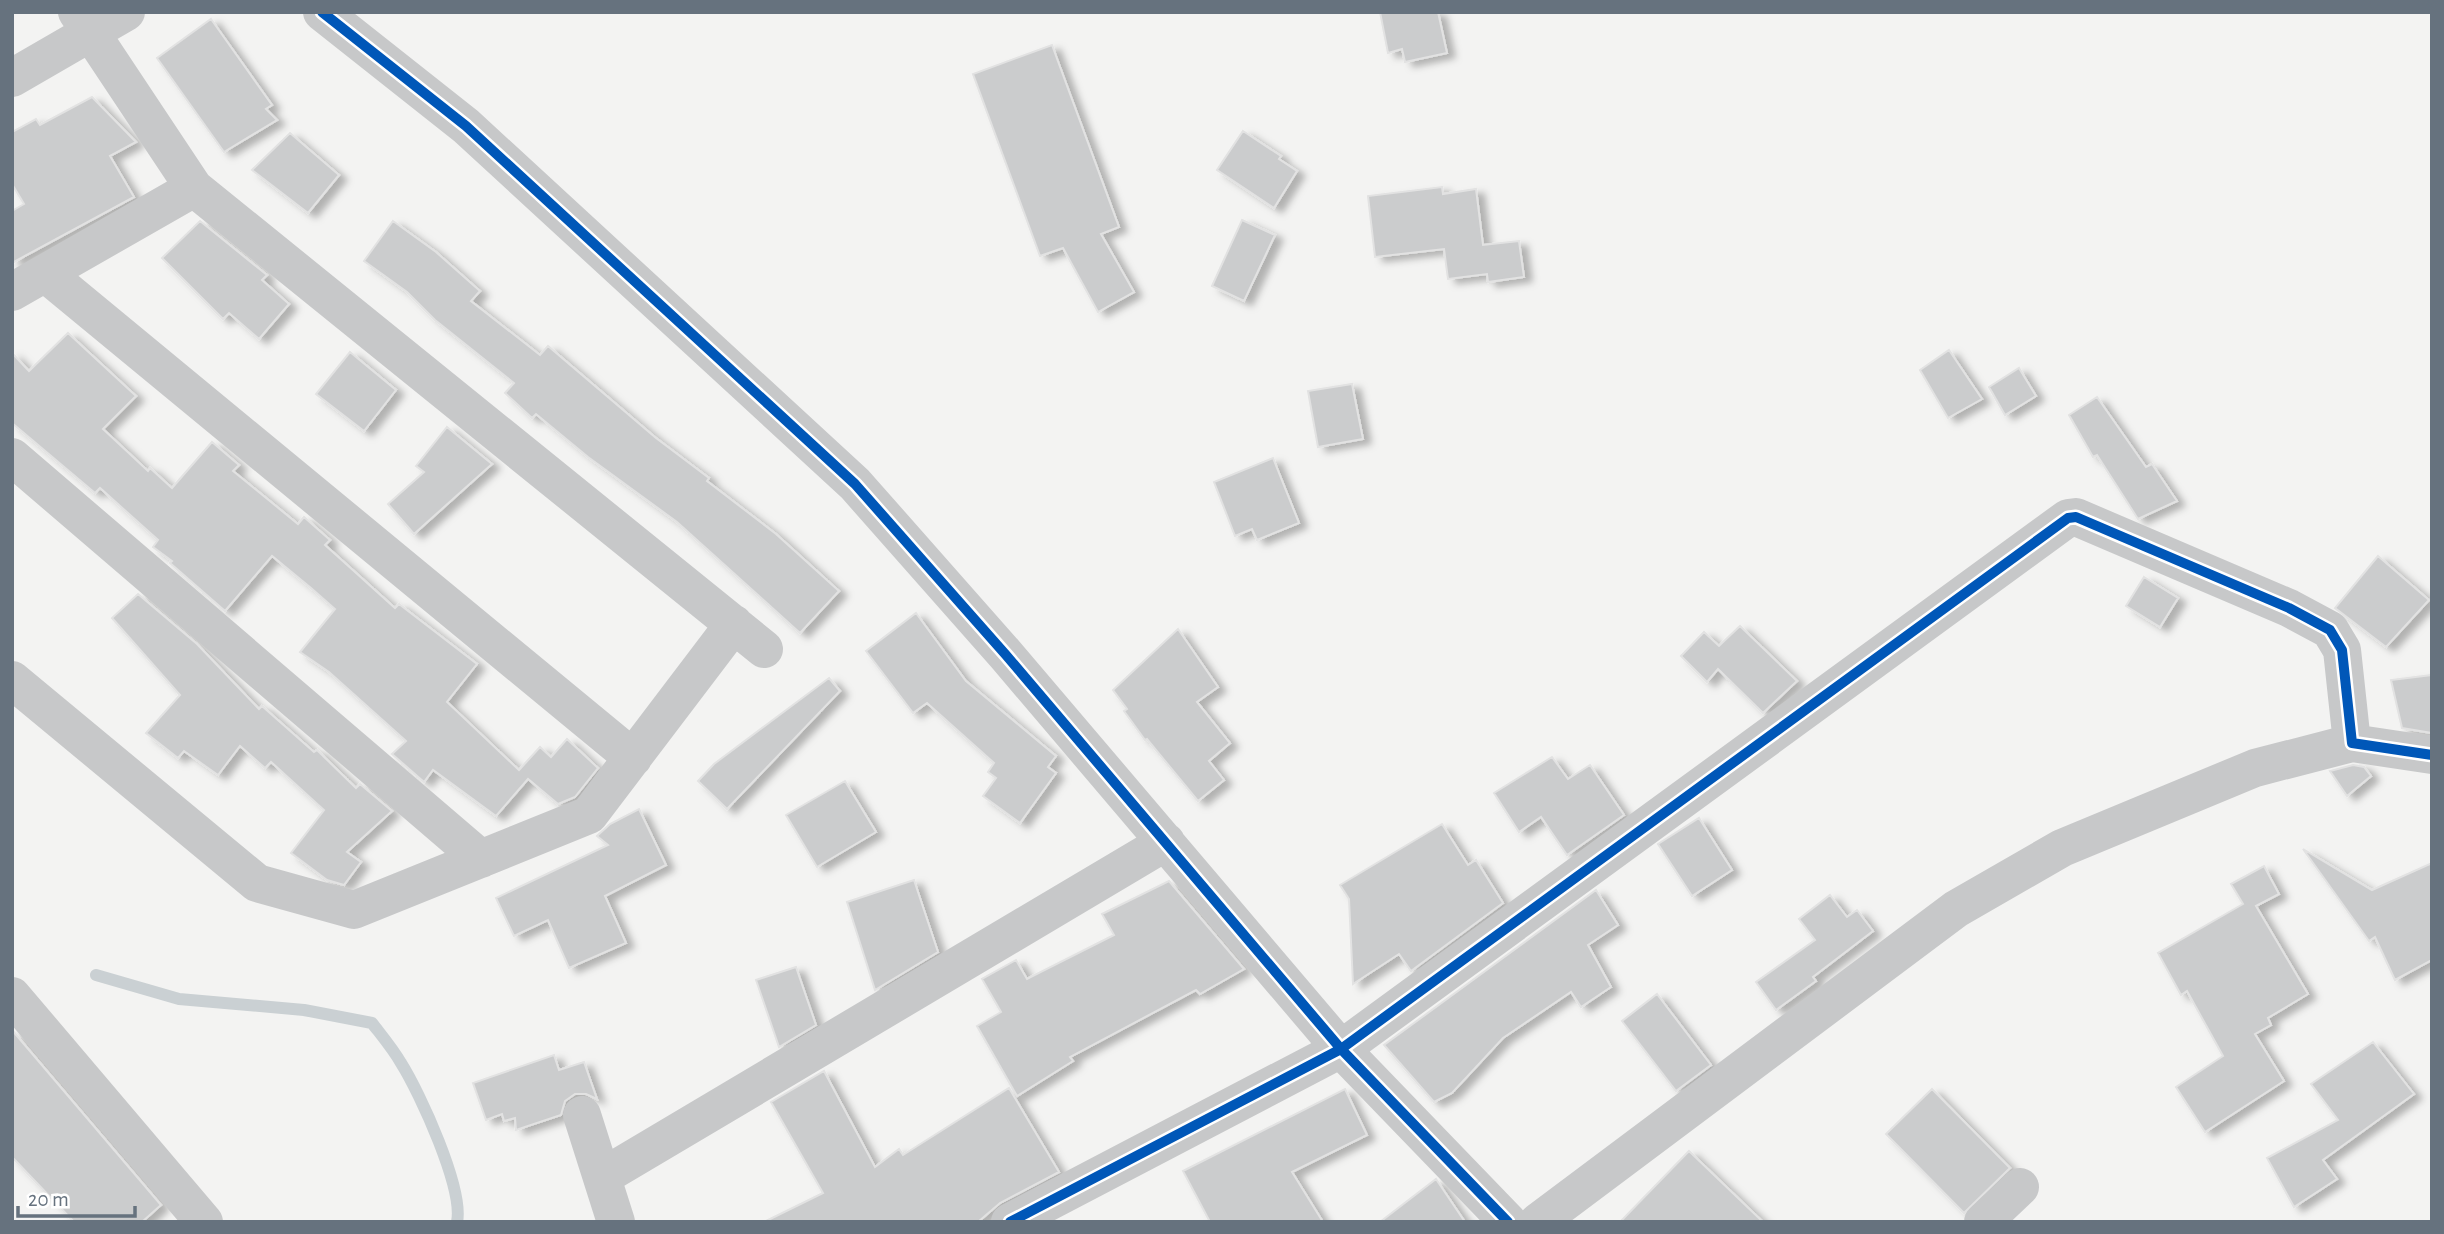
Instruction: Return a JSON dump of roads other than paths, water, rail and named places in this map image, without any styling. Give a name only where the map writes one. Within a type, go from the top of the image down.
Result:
[{"type":"street","points":[[12,78],[83,23],[126,12]]},
{"type":"street","points":[[322,12],[466,126],[855,484],[1166,842],[1341,1049],[1508,1222]]},
{"type":"street","points":[[83,23],[194,188],[764,649]]},
{"type":"street","points":[[12,292],[194,188]]},
{"type":"street","points":[[45,273],[633,758]]},
{"type":"street","points":[[12,457],[481,859]]},
{"type":"street","points":[[1010,1222],[1341,1049],[2068,518],[2076,517],[2289,608],[2330,630],[2342,650],[2352,743]]},
{"type":"street","points":[[12,680],[257,883],[354,909],[589,815],[734,624]]},
{"type":"street","points":[[1538,1222],[1956,909],[2062,848],[2255,768],[2352,743],[2432,755]]},
{"type":"street","points":[[602,1177],[1166,842]]},
{"type":"street","points":[[12,996],[204,1222]]},
{"type":"street","points":[[582,1115],[616,1222]]},
{"type":"street","points":[[1983,1222],[2020,1187]]},
{"type":"waterway","points":[[96,975],[179,999],[304,1010],[372,1023],[401,1063],[439,1141],[454,1187],[457,1222]]}]
